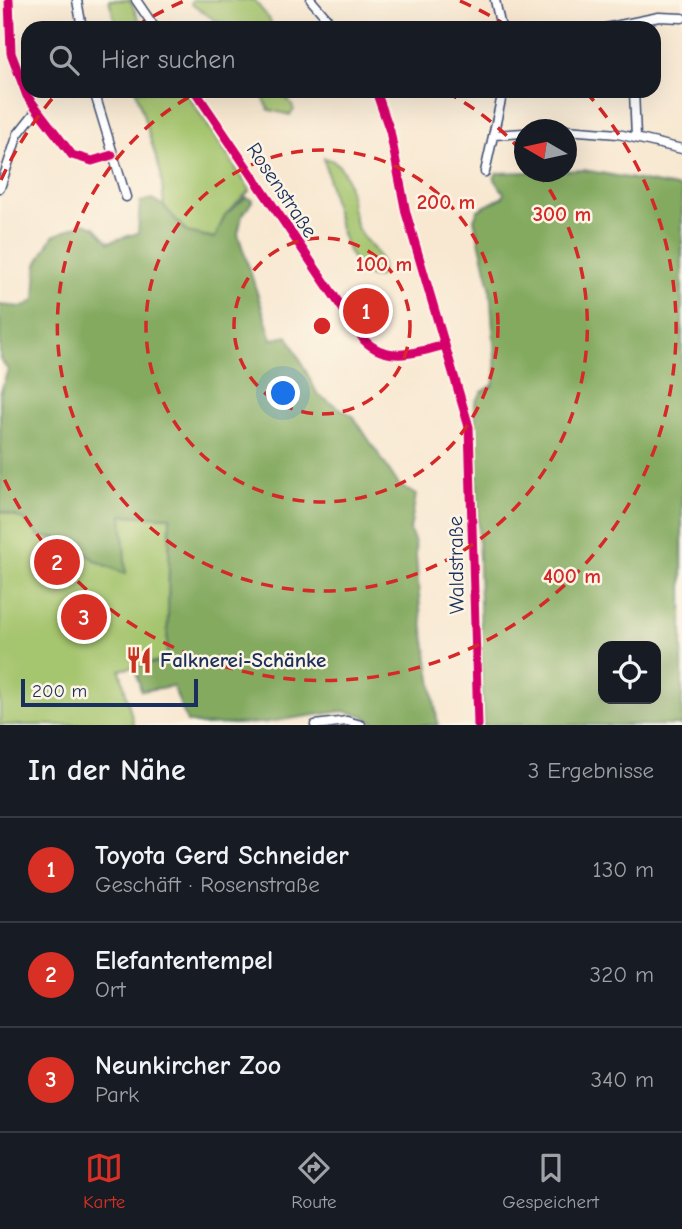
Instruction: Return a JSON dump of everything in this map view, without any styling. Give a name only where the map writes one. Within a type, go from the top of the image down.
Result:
[{"type":"street","points":[[9,0],[11,53],[21,84]]},
{"type":"street","points":[[77,0],[81,21]]},
{"type":"street","points":[[311,0],[329,21]]},
{"type":"street","points":[[150,1],[139,3],[151,21]]},
{"type":"street","points":[[497,1],[500,21]]},
{"type":"street","points":[[639,21],[659,17],[680,20]]},
{"type":"street","points":[[30,98],[78,159],[92,161],[112,155]]},
{"type":"street","points":[[96,98],[126,197]]},
{"type":"street","name":"Rosenstraße","points":[[200,98],[363,340],[382,352],[400,355],[445,345]]},
{"type":"street","name":"Waldstraße","points":[[378,98],[390,131],[406,213],[463,405],[471,447],[478,725]]},
{"type":"street","points":[[485,172],[502,98]]},
{"type":"street","points":[[634,98],[636,137]]},
{"type":"street","points":[[0,188],[18,134],[37,110]]},
{"type":"street","points":[[577,131],[636,137],[682,149]]},
{"type":"street","points":[[494,135],[514,134]]},
{"type":"street","points":[[315,725],[347,722],[361,725]]},
{"type":"green space","points":[[109,0],[130,0],[140,21],[115,21]]},
{"type":"green space","points":[[192,0],[254,0],[270,21],[216,21],[191,4]]},
{"type":"green space","points":[[138,98],[190,98],[250,190],[225,215],[215,238],[187,233],[164,206],[161,174]]},
{"type":"green space","points":[[263,98],[284,98],[294,110],[290,115],[269,110]]},
{"type":"green space","points":[[324,158],[334,162],[346,176],[357,227],[381,262],[379,277],[367,274],[356,264],[348,249],[335,209]]},
{"type":"green space","points":[[577,170],[584,170],[682,188],[682,725],[483,725],[475,402],[482,392],[493,385],[496,373],[490,287],[474,219],[478,210],[503,197],[504,193],[494,178],[497,173],[514,172],[514,182],[577,182]]},
{"type":"green space","points":[[246,197],[253,200],[242,216],[238,234],[272,339],[288,336],[318,395],[353,416],[399,485],[416,495],[410,530],[415,543],[420,608],[438,725],[378,725],[362,715],[343,711],[262,723],[202,725],[187,722],[173,686],[141,691],[135,666],[167,659],[170,517],[122,515],[126,574],[96,561],[67,539],[39,536],[23,519],[0,511],[0,394],[8,370],[0,359],[0,305],[23,307],[35,300],[37,264],[53,236],[84,223],[95,227],[109,242],[138,233],[140,202],[152,199],[164,206],[187,232],[215,238],[225,215]]},
{"type":"green space","points":[[0,511],[23,519],[39,536],[67,539],[96,561],[125,574],[121,515],[170,517],[167,659],[120,670],[134,725],[0,725]]},
{"type":"cycle path","points":[[9,0],[11,53],[21,80]]},
{"type":"cycle path","points":[[29,98],[72,155],[92,161],[112,155]]},
{"type":"cycle path","points":[[200,98],[364,340],[382,352],[392,354],[413,353],[445,345]]},
{"type":"cycle path","points":[[378,98],[390,131],[406,213],[469,427],[478,725]]},
{"type":"place","name":"Toyota Gerd Schneider","points":[[366,311]]},
{"type":"place","name":"Elefantentempel","points":[[57,562]]},
{"type":"place","name":"Neunkircher Zoo","points":[[84,617]]},
{"type":"place","name":"Falknerei-Schänke","points":[[139,660]]}]
